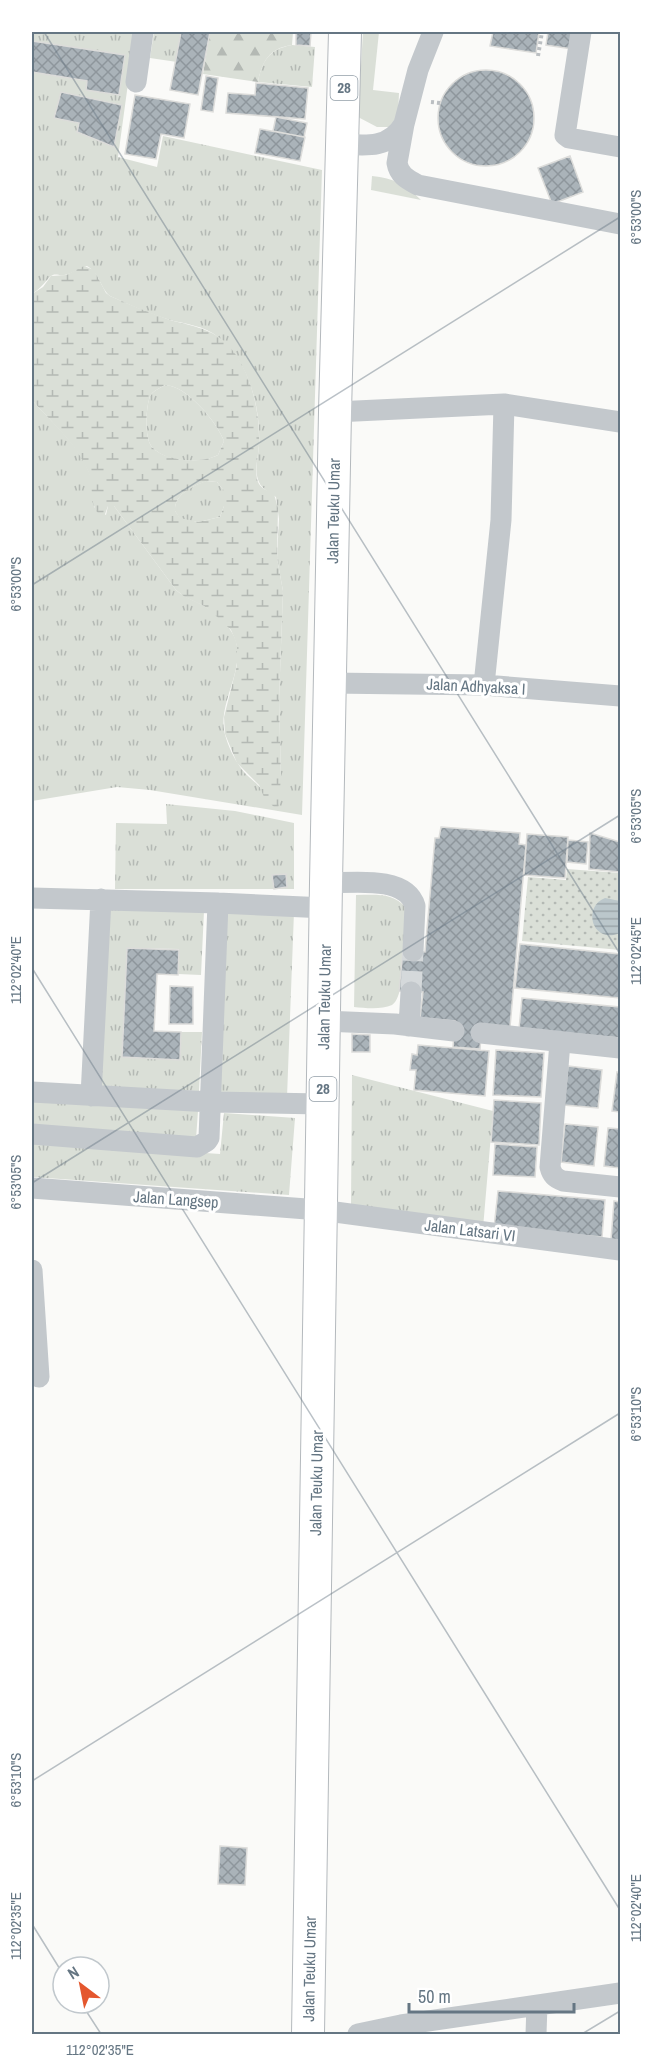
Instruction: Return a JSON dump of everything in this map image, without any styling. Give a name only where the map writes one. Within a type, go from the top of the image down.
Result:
[{"type":"highway","name":"Jalan Teuku Umar","points":[[308,2034],[320,1210],[335,412],[345,32]]},
{"type":"street","points":[[136,82],[143,32]]},
{"type":"street","points":[[433,32],[418,70],[404,124],[397,162],[402,175],[418,185],[621,224]]},
{"type":"street","points":[[581,32],[565,135],[567,138],[621,147]]},
{"type":"street","points":[[343,144],[379,144],[394,137],[404,124]]},
{"type":"street","points":[[335,412],[504,404],[621,422]]},
{"type":"street","points":[[484,685],[501,520],[504,404]]},
{"type":"street","name":"Jalan Adhyaksa I","points":[[330,683],[484,685],[620,692]]},
{"type":"street","points":[[32,898],[218,903],[326,896],[384,884],[398,886],[413,899],[415,906],[413,951]]},
{"type":"street","points":[[91,1096],[101,899]]},
{"type":"street","points":[[32,1134],[197,1147],[207,1142],[211,1102],[218,903]]},
{"type":"street","points":[[408,1026],[411,992]]},
{"type":"street","points":[[324,1021],[454,1031]]},
{"type":"street","points":[[481,1033],[621,1048]]},
{"type":"street","points":[[560,1042],[551,1173],[556,1179],[563,1181],[621,1187]]},
{"type":"street","points":[[32,1092],[211,1102],[322,1104]]},
{"type":"street","name":"Jalan Langsep","points":[[32,1188],[320,1210]]},
{"type":"street","name":"Jalan Latsari VI","points":[[320,1210],[621,1250]]},
{"type":"street","points":[[32,1270],[39,1377]]},
{"type":"street","points":[[358,2034],[401,2025],[621,1993]]},
{"type":"street","points":[[536,2034],[537,2005]]},
{"type":"path","points":[[538,56],[542,32]]},
{"type":"green space","points":[[32,32],[135,32],[118,157],[157,167],[163,136],[322,170],[302,815],[150,790],[117,787],[32,801],[32,400],[66,436],[81,456],[91,478],[94,507],[106,515],[108,506],[114,506],[176,590],[212,611],[231,631],[238,655],[226,705],[224,730],[237,763],[263,792],[281,777],[279,700],[283,591],[277,558],[279,519],[276,497],[262,487],[257,474],[259,431],[255,401],[245,372],[229,347],[207,330],[155,315],[110,296],[95,273],[87,266],[67,274],[55,274],[32,294]]},
{"type":"green space","points":[[154,32],[210,32],[204,66],[150,58]]},
{"type":"green space","points":[[210,32],[293,32],[292,45],[278,49],[268,57],[264,62],[258,82],[203,74]]},
{"type":"green space","points":[[363,32],[379,32],[373,90],[399,93],[398,116],[391,127],[377,127],[358,117]]},
{"type":"green space","points":[[292,45],[315,47],[312,87],[258,82],[264,62],[268,57]]},
{"type":"green space","points":[[372,176],[387,178],[399,183],[421,200],[371,190]]},
{"type":"green space","points":[[84,266],[94,270],[106,293],[110,296],[170,320],[213,333],[234,352],[247,376],[258,416],[257,480],[262,488],[274,494],[278,508],[277,558],[283,591],[279,700],[281,777],[278,811],[264,797],[259,785],[237,763],[225,734],[224,717],[237,665],[237,646],[231,630],[204,606],[176,590],[114,506],[108,506],[104,517],[99,514],[93,504],[90,477],[83,461],[70,442],[32,400],[32,294],[43,287],[51,276],[66,275]],"holes":[[[165,385],[182,391],[191,398],[215,424],[224,441],[218,455],[202,460],[184,460],[166,456],[152,447],[147,430],[150,396]],[[207,481],[217,482],[224,491],[224,506],[220,517],[198,522],[180,518],[175,511],[181,495],[190,488]]]},
{"type":"green space","points":[[165,385],[182,391],[191,398],[215,424],[224,441],[218,455],[193,461],[175,459],[152,447],[147,430],[150,396]]},
{"type":"green space","points":[[206,481],[217,482],[224,491],[224,506],[220,517],[198,522],[180,519],[175,511],[181,495]]},
{"type":"green space","points":[[166,804],[235,811],[294,823],[294,889],[115,889],[116,823],[167,824]]},
{"type":"green space","points":[[567,869],[620,873],[620,950],[522,941],[528,877],[566,880]]},
{"type":"green space","points":[[356,895],[389,897],[406,908],[403,975],[397,999],[388,1007],[354,1007]]},
{"type":"green space","points":[[108,908],[204,911],[201,975],[178,974],[179,949],[127,948],[122,1057],[179,1059],[181,1032],[202,1032],[199,1091],[100,1088]]},
{"type":"green space","points":[[227,910],[294,912],[287,1097],[220,1095]]},
{"type":"green space","points":[[352,1075],[493,1111],[483,1228],[351,1205]]},
{"type":"green space","points":[[32,1100],[198,1111],[196,1139],[32,1128]]},
{"type":"green space","points":[[224,1113],[295,1118],[289,1195],[32,1177],[32,1141],[220,1154]]},
{"type":"shaded area","points":[[605,898],[620,901],[620,933],[603,934],[593,923],[594,909]]},
{"type":"building","points":[[181,32],[210,32],[198,95],[170,90]]},
{"type":"building","points":[[296,32],[311,32],[310,46],[296,45]]},
{"type":"building","points":[[493,32],[539,32],[536,53],[490,46]]},
{"type":"building","points":[[548,32],[574,32],[572,49],[546,45]]},
{"type":"building","points":[[32,41],[125,55],[119,95],[86,90],[87,81],[32,72]]},
{"type":"building","points":[[486,70],[504,74],[520,84],[530,100],[534,118],[530,136],[520,152],[504,162],[486,166],[468,162],[452,152],[442,136],[438,118],[442,100],[452,84],[468,74]]},
{"type":"building","points":[[206,76],[218,78],[213,112],[201,110]]},
{"type":"building","points":[[256,83],[308,88],[305,119],[226,113],[228,93],[255,95]]},
{"type":"building","points":[[61,92],[122,105],[114,147],[77,132],[79,123],[54,118]]},
{"type":"building","points":[[135,95],[190,104],[184,138],[161,134],[156,159],[125,154]]},
{"type":"building","points":[[276,117],[307,123],[304,137],[273,131]]},
{"type":"building","points":[[260,129],[305,137],[300,161],[255,153]]},
{"type":"building","points":[[570,156],[583,192],[552,204],[538,168]]},
{"type":"building","points":[[441,827],[520,833],[519,844],[526,845],[510,1027],[482,1024],[480,1049],[453,1047],[455,1021],[420,1018],[423,992],[399,991],[403,950],[425,952],[435,838],[439,838]]},
{"type":"building","points":[[590,833],[620,842],[620,872],[589,869]]},
{"type":"building","points":[[527,834],[568,837],[565,878],[524,875]]},
{"type":"building","points":[[568,840],[588,842],[586,864],[567,862]]},
{"type":"building","points":[[286,874],[287,887],[274,889],[272,875]]},
{"type":"building","points":[[520,944],[620,954],[620,998],[515,988]]},
{"type":"building","points":[[127,948],[179,950],[178,975],[157,974],[154,1031],[181,1032],[180,1060],[122,1057]]},
{"type":"building","points":[[170,986],[193,987],[193,1024],[169,1024]]},
{"type":"building","points":[[522,998],[620,1007],[620,1038],[519,1029]]},
{"type":"building","points":[[352,1034],[370,1035],[370,1052],[352,1052]]},
{"type":"building","points":[[418,1045],[489,1051],[485,1096],[414,1090],[416,1070],[410,1070],[412,1054],[417,1055]]},
{"type":"building","points":[[496,1050],[544,1053],[541,1097],[493,1095]]},
{"type":"building","points":[[568,1066],[602,1070],[598,1108],[564,1105]]},
{"type":"building","points":[[617,1072],[620,1073],[620,1112],[612,1111]]},
{"type":"building","points":[[494,1100],[541,1103],[539,1145],[491,1142]]},
{"type":"building","points":[[565,1124],[598,1127],[594,1166],[561,1162]]},
{"type":"building","points":[[608,1128],[620,1129],[620,1168],[604,1166]]},
{"type":"building","points":[[495,1144],[537,1147],[535,1177],[493,1175]]},
{"type":"building","points":[[498,1191],[605,1200],[602,1237],[494,1228]]},
{"type":"building","points":[[614,1201],[620,1202],[620,1240],[611,1240]]},
{"type":"building","points":[[220,1846],[247,1848],[245,1885],[218,1884]]},
{"type":"tunnel","points":[[411,992],[413,951]]}]
